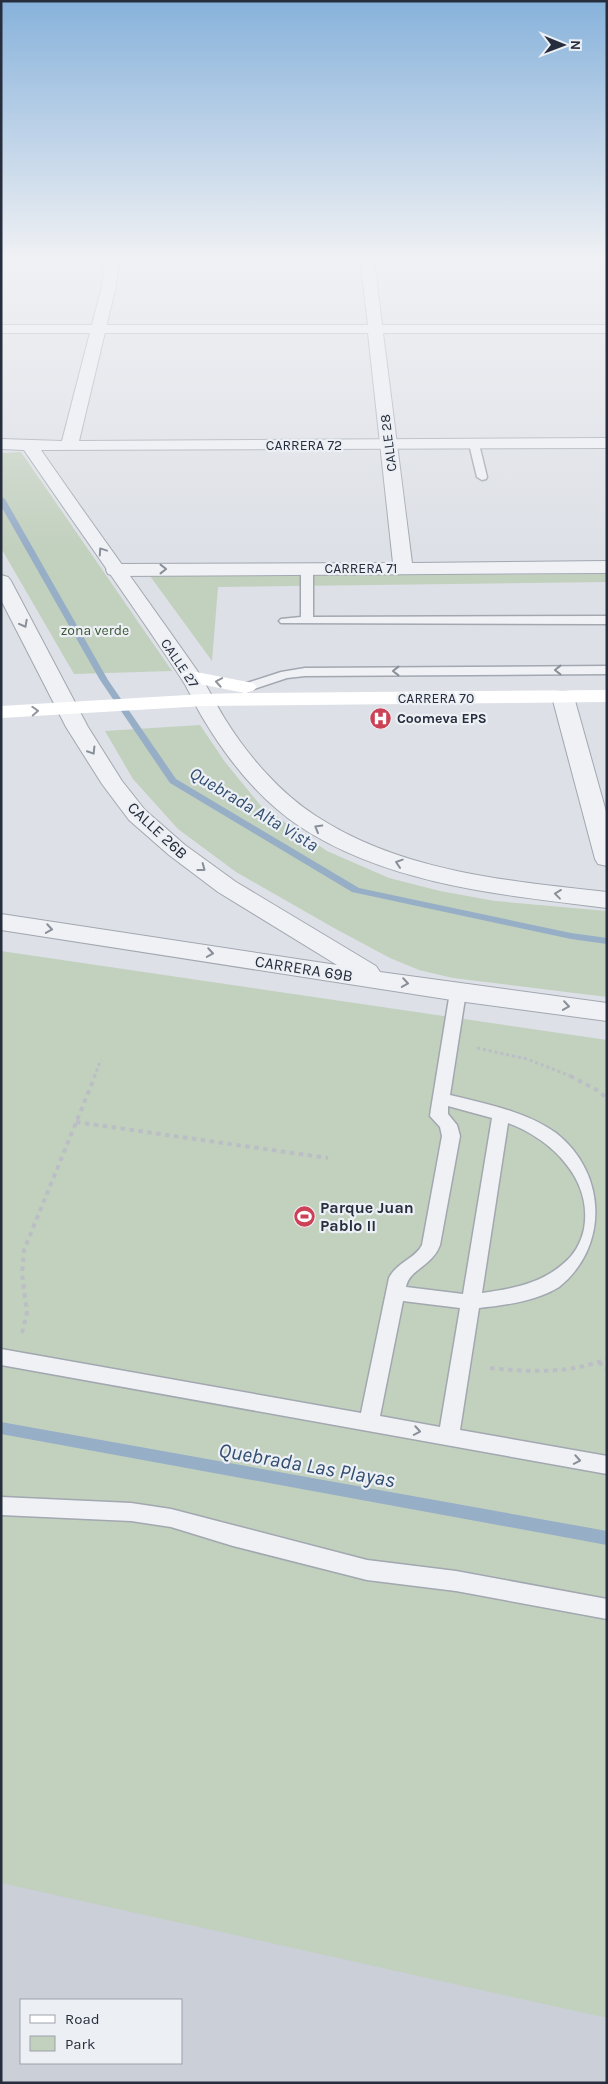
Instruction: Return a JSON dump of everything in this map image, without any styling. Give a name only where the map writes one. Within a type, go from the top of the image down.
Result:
[{"type":"main road","points":[[191,676],[319,698]]},
{"type":"main road","name":"CARRERA 70","points":[[1,695],[64,701],[607,696]]},
{"type":"main road","name":"CARRERA 70","points":[[1,712],[64,701]]},
{"type":"street","points":[[69,446],[92,355]]},
{"type":"street","name":"CALLE 28","points":[[378,355],[403,568]]},
{"type":"street","name":"CARRERA 72","points":[[1,444],[69,446],[607,443]]},
{"type":"street","name":"CALLE 27","points":[[29,445],[191,676],[216,722],[267,788],[308,822],[362,850],[421,870],[490,886],[607,900]]},
{"type":"street","name":"CARRERA 71","points":[[115,570],[607,567]]},
{"type":"street","name":"CALLE 26B","points":[[1,581],[77,727],[113,784],[138,815],[178,850],[227,887],[378,979]]},
{"type":"street","points":[[563,697],[607,859]]},
{"type":"street","name":"CARRERA 69B","points":[[1,922],[458,992],[607,1012]]},
{"type":"lane","points":[[474,444],[482,477]]},
{"type":"lane","points":[[307,568],[307,621]]},
{"type":"lane","points":[[285,621],[607,620]]},
{"type":"lane","points":[[248,687],[285,675],[305,672],[607,670]]},
{"type":"lane","points":[[369,1422],[398,1278],[402,1272],[428,1255],[431,1245],[451,1136],[448,1125],[440,1116],[458,992]]},
{"type":"lane","points":[[396,1293],[470,1301],[518,1294],[552,1282],[572,1269],[589,1250],[597,1230],[596,1203],[584,1173],[562,1147],[533,1128],[501,1114],[441,1099]]},
{"type":"lane","points":[[449,1436],[501,1114]]},
{"type":"lane","points":[[7,1358],[607,1465]]},
{"type":"lane","points":[[1,1506],[131,1512],[171,1518],[251,1541],[367,1570],[456,1581],[607,1609]]},
{"type":"path","points":[[449,1044],[494,1050],[553,1069],[600,1092],[607,1098]]},
{"type":"path","points":[[7,1358],[28,1316],[28,1299],[23,1282],[24,1250],[101,1060]]},
{"type":"path","points":[[76,1122],[328,1158]]},
{"type":"path","points":[[460,1365],[534,1372],[569,1371],[607,1359]]},
{"type":"path","points":[[599,1362],[607,1370]]},
{"type":"shaded area","points":[[1,1392],[607,1499],[607,2083],[1,2083]]},
{"type":"green space","name":"zona verde","points":[[21,452],[172,671],[74,674],[1,548],[1,453]]},
{"type":"green space","points":[[607,574],[607,582],[218,587],[212,661],[150,576]]},
{"type":"green space","points":[[200,725],[225,762],[261,806],[327,851],[389,878],[440,891],[495,901],[607,911],[607,997],[453,978],[419,970],[390,958],[236,872],[178,829],[133,779],[105,731]]},
{"type":"green space","points":[[1,951],[607,1040],[607,2018],[1,1883]]},
{"type":"waterway","name":"Quebrada Alta Vista","points":[[1,499],[104,680],[173,781],[356,890],[571,936],[607,941]]},
{"type":"waterway","name":"Quebrada Las Playas","points":[[1,1428],[607,1538]]},
{"type":"place","name":"Coomeva EPS","points":[[381,718]]},
{"type":"place","name":"Parque Juan Pablo II","points":[[304,1216]]}]
